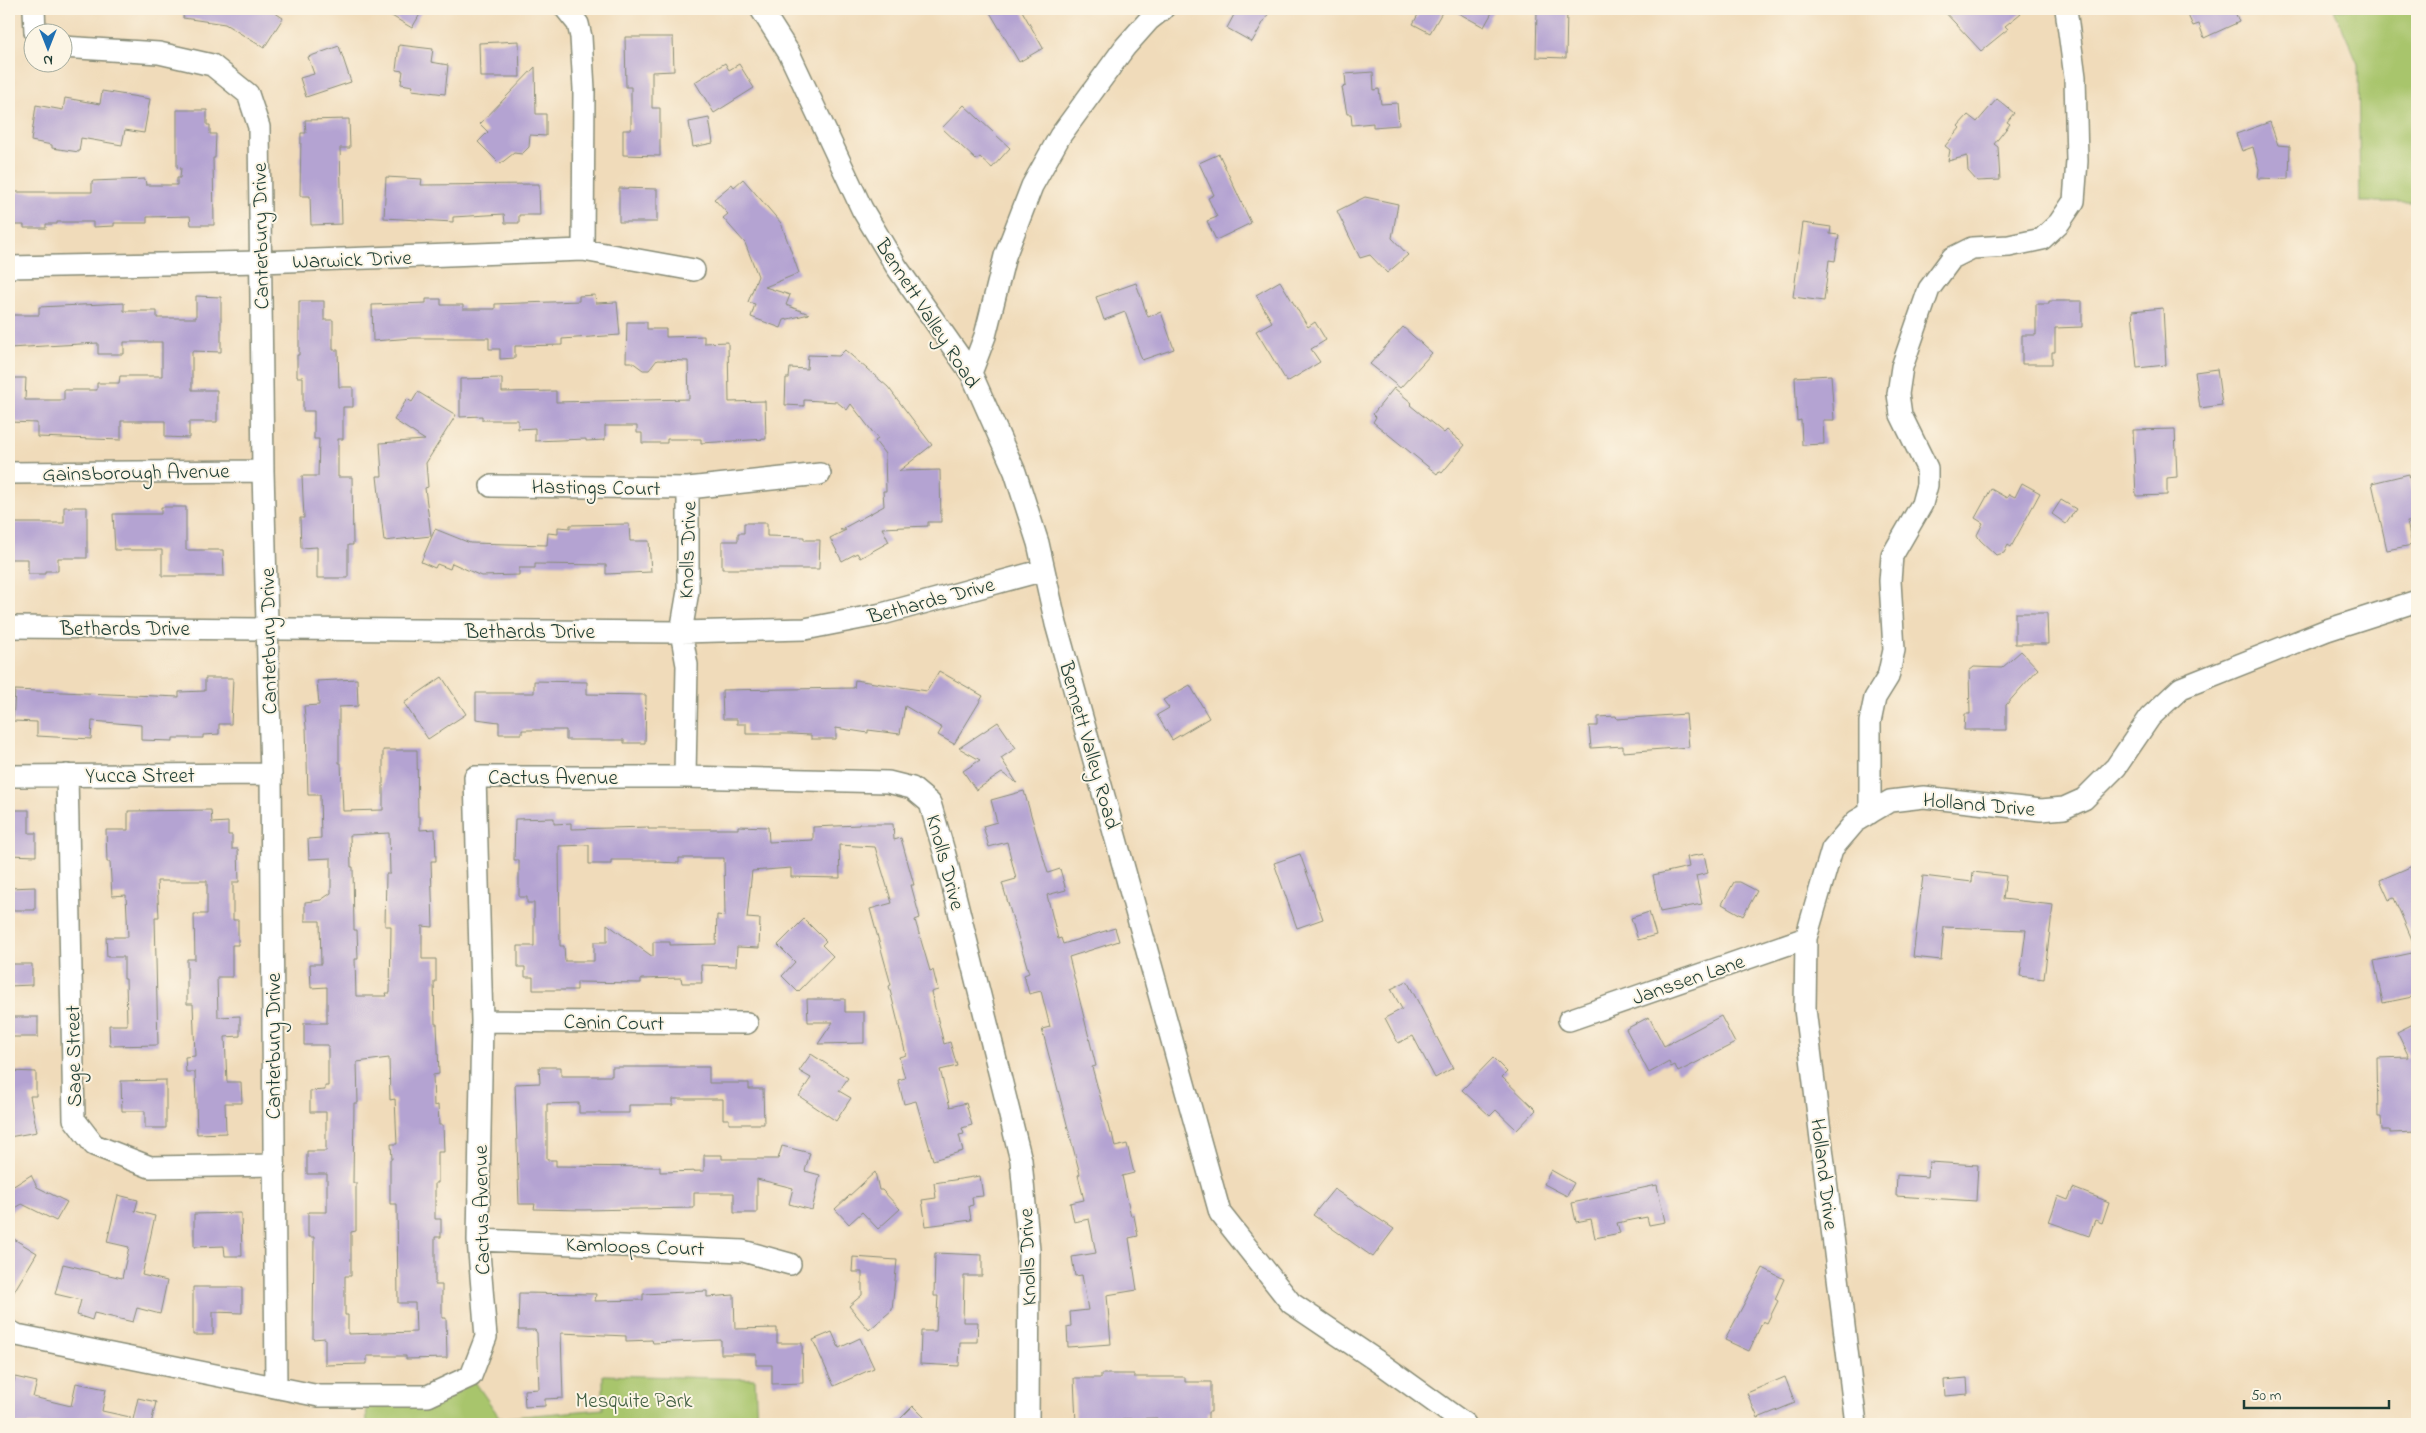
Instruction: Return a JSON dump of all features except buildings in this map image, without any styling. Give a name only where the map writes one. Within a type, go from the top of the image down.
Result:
[{"type":"street","points":[[34,9],[35,22]]},
{"type":"street","points":[[566,9],[578,24],[582,37],[584,89],[583,250]]},
{"type":"street","name":"Bennett Valley Road","points":[[761,9],[789,53],[862,209],[896,266],[971,373],[1015,472],[1038,543],[1056,624],[1220,1213],[1291,1302],[1465,1424]]},
{"type":"street","points":[[971,373],[985,336],[1005,256],[1032,186],[1060,136],[1125,47],[1149,20],[1163,9]]},
{"type":"street","points":[[1870,813],[1870,722],[1875,698],[1888,678],[1894,650],[1890,581],[1892,556],[1922,504],[1927,485],[1927,468],[1901,415],[1898,394],[1902,367],[1929,289],[1952,258],[1972,248],[2009,246],[2042,239],[2059,223],[2074,201],[2077,161],[2075,77],[2066,9]]},
{"type":"street","name":"Canterbury Drive","points":[[72,48],[159,53],[212,65],[248,94],[259,127],[271,774],[276,1386]]},
{"type":"street","name":"Warwick Drive","points":[[9,267],[261,262],[583,250],[694,270]]},
{"type":"street","name":"Gainsborough Avenue","points":[[9,473],[264,471]]},
{"type":"street","name":"Hastings Court","points":[[491,486],[688,488],[820,474]]},
{"type":"street","name":"Knolls Drive","points":[[688,488],[688,591],[681,632],[687,665],[685,777],[888,782],[912,788],[930,804],[945,855],[1021,1160],[1029,1251],[1028,1424]]},
{"type":"street","name":"Bethards Drive","points":[[9,627],[681,632],[805,629],[882,614],[1044,570]]},
{"type":"street","name":"Holland Drive","points":[[1856,1424],[1805,1009],[1806,938],[1832,849],[1856,821],[1890,801],[1924,797],[2041,810],[2064,808],[2084,799],[2116,767],[2150,717],[2180,688],[2327,630],[2417,601]]},
{"type":"street","name":"Yucca Street","points":[[9,776],[271,774]]},
{"type":"street","name":"Sage Street","points":[[68,775],[74,1119],[94,1145],[150,1166],[274,1165]]},
{"type":"street","name":"Cactus Avenue","points":[[9,1331],[17,1335],[319,1396],[428,1396],[471,1376],[486,1337],[478,1240],[482,1021],[476,778],[685,777]]},
{"type":"street","name":"Janssen Lane","points":[[1570,1020],[1806,938]]},
{"type":"street","name":"Canin Court","points":[[482,1021],[747,1023]]},
{"type":"street","name":"Kamloops Court","points":[[478,1240],[743,1251],[790,1264]]},
{"type":"green space","points":[[2334,9],[2417,9],[2417,202],[2360,202],[2358,64]]},
{"type":"green space","name":"Mesquite Park","points":[[603,1375],[755,1379],[757,1424],[367,1424],[366,1396],[428,1396],[471,1376],[500,1418],[603,1409]]}]
